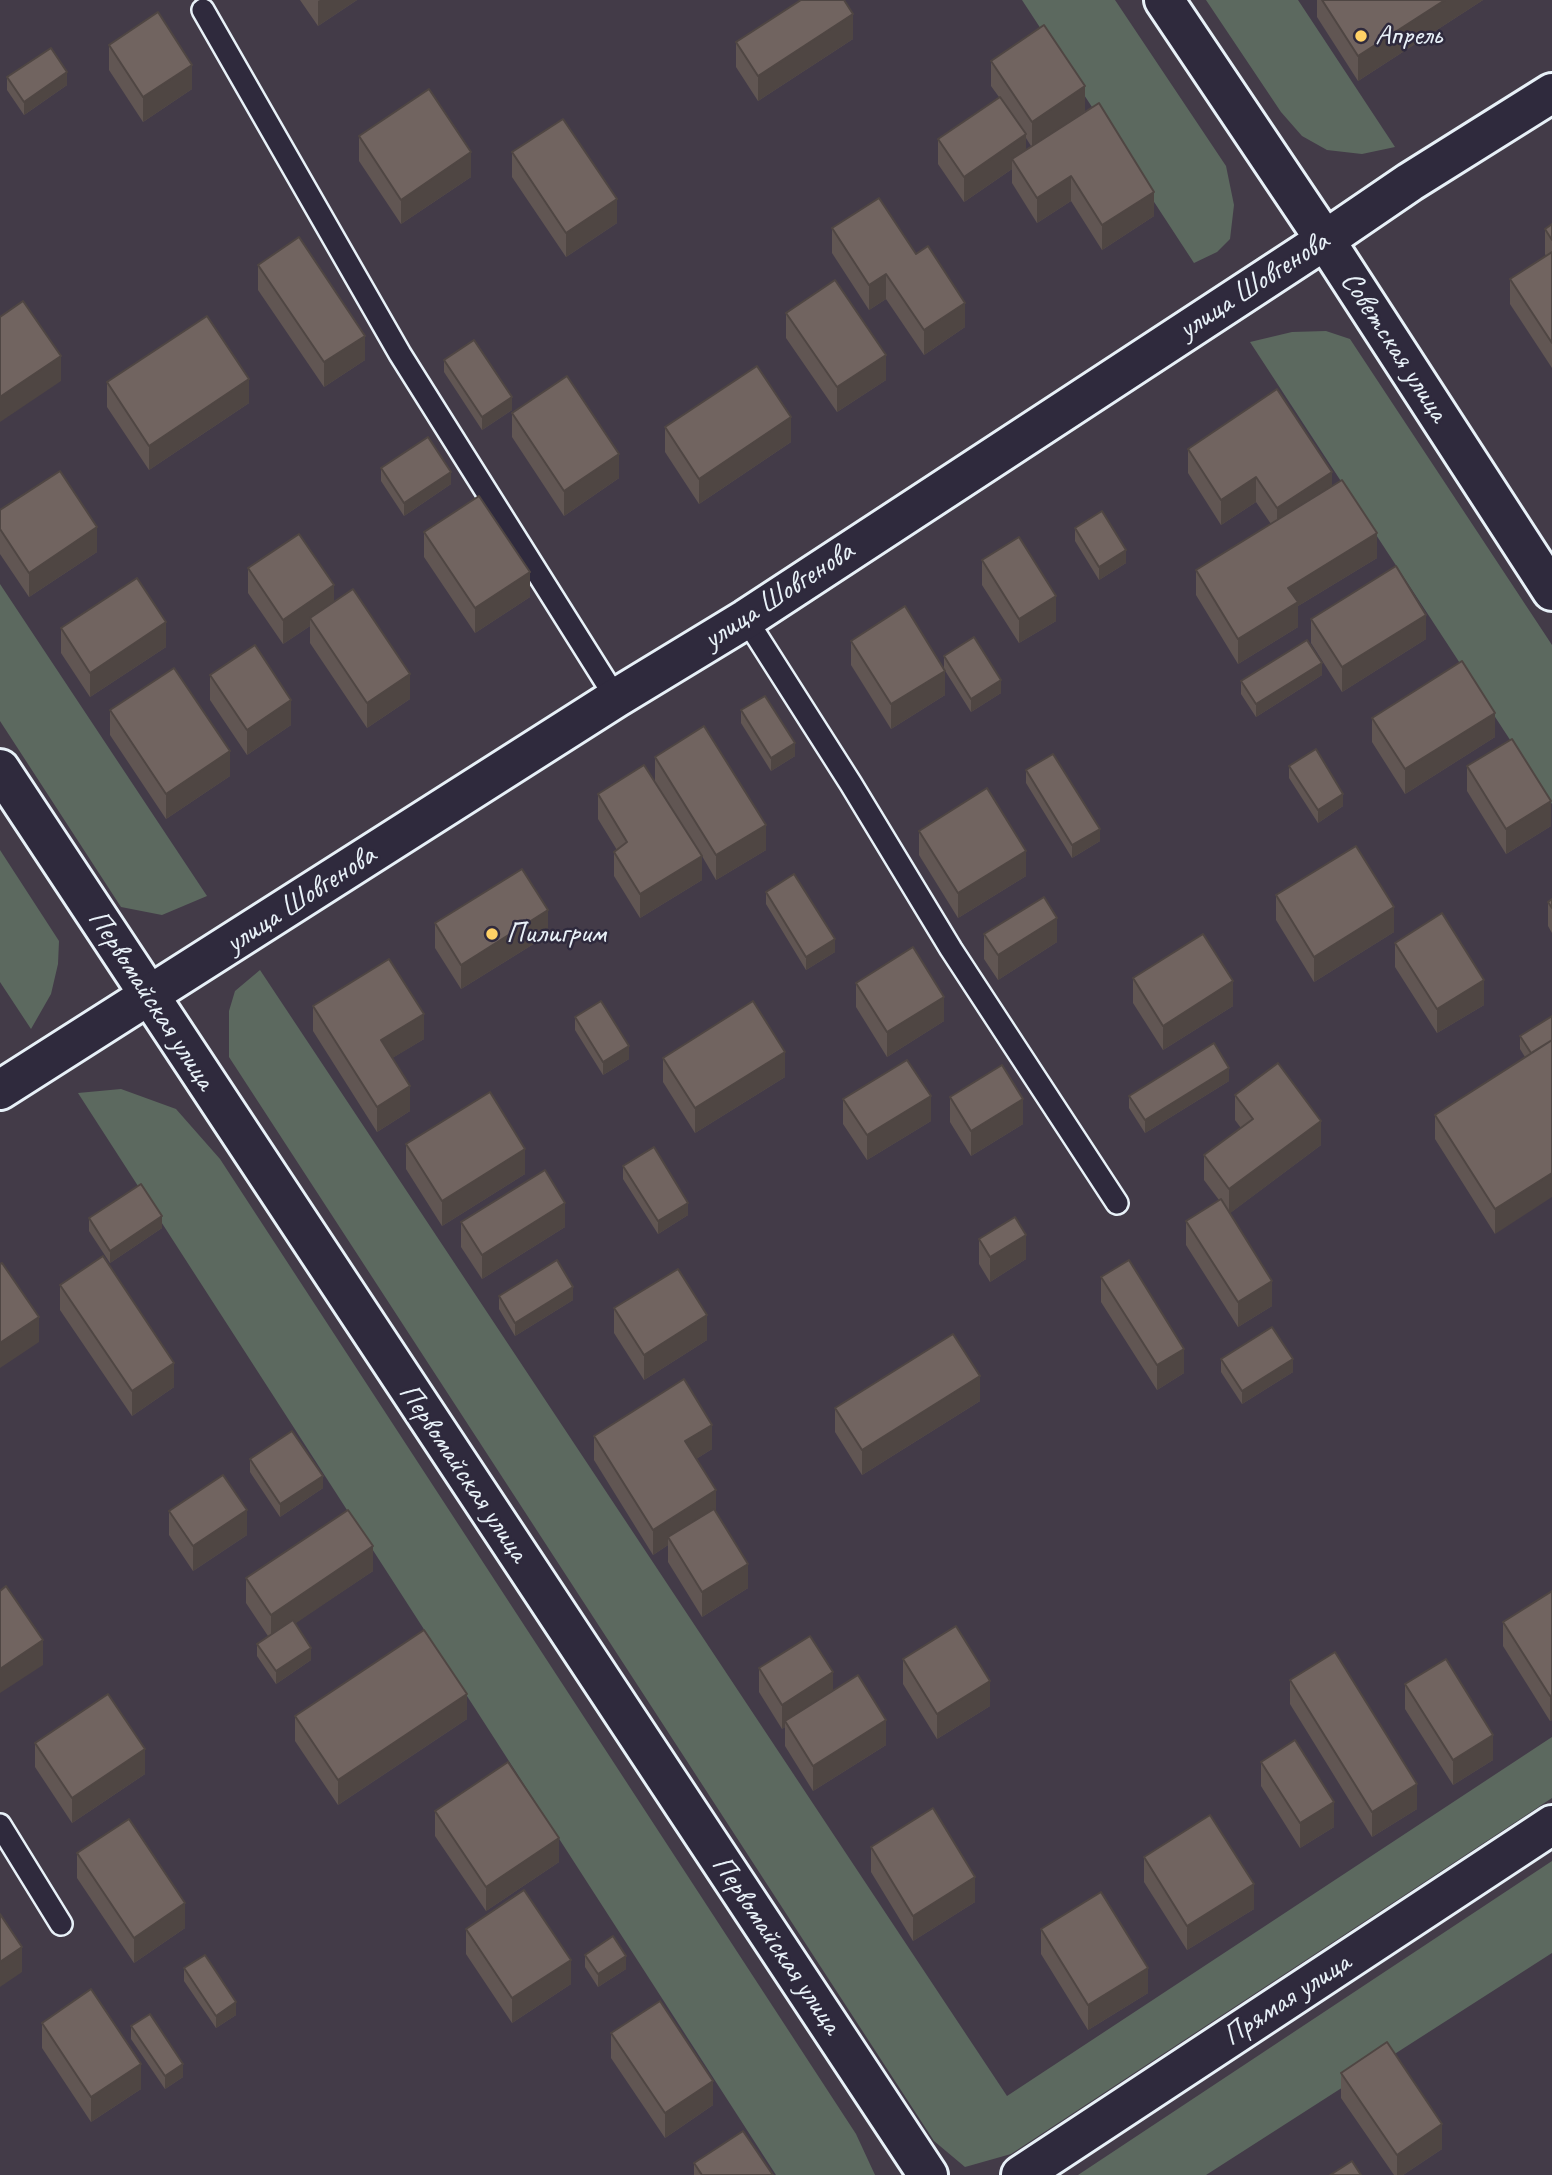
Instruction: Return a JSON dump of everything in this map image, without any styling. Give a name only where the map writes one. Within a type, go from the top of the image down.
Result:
[{"type":"street","name":"Советская улица","points":[[1164,0],[1325,240],[1552,591]]},
{"type":"street","name":"улица Шовгенова","points":[[0,1090],[616,698],[746,619],[1410,182],[1552,93]]},
{"type":"street","name":"Первомайская улица","points":[[0,769],[928,2175]]},
{"type":"street","name":"Прямая улица","points":[[1021,2175],[1552,1825]]},
{"type":"lane","points":[[203,10],[400,354],[616,698]]},
{"type":"lane","points":[[746,619],[851,784],[951,950],[1117,1203]]},
{"type":"lane","points":[[0,1825],[61,1924]]},
{"type":"green space","points":[[1022,0],[1115,0],[1226,166],[1234,205],[1230,239],[1217,252],[1194,263]]},
{"type":"green space","points":[[1206,0],[1298,0],[1395,147],[1362,154],[1327,150],[1302,136],[1281,112]]},
{"type":"green space","points":[[1326,331],[1350,339],[1552,645],[1552,804],[1250,342],[1292,332]]},
{"type":"green space","points":[[0,584],[207,896],[162,915],[121,907],[0,721]]},
{"type":"green space","points":[[0,850],[59,941],[58,964],[51,994],[31,1029],[0,982]]},
{"type":"green space","points":[[260,970],[1007,2096],[1552,1737],[1552,1798],[1011,2154],[965,2167],[934,2141],[229,1057],[229,1011],[235,991]]},
{"type":"green space","points":[[121,1089],[176,1109],[220,1159],[856,2134],[875,2175],[776,2175],[78,1093]]},
{"type":"green space","points":[[1552,1861],[1552,1953],[1206,2175],[1078,2175]]},
{"type":"building","points":[[801,0],[844,0],[853,14],[758,76],[736,42]]},
{"type":"building","points":[[1322,0],[1445,0],[1358,56]]},
{"type":"building","points":[[158,12],[192,65],[143,97],[109,45]]},
{"type":"building","points":[[1044,25],[1085,86],[1032,122],[991,61]]},
{"type":"building","points":[[51,48],[67,72],[24,102],[7,77]]},
{"type":"building","points":[[429,89],[471,152],[401,200],[359,136]]},
{"type":"building","points":[[1000,97],[1026,134],[964,177],[938,139]]},
{"type":"building","points":[[1099,103],[1154,192],[1102,225],[1071,176],[1037,198],[1012,159]]},
{"type":"building","points":[[563,119],[617,199],[566,233],[512,152]]},
{"type":"building","points":[[879,198],[916,254],[928,246],[965,303],[924,330],[886,274],[869,285],[832,228]]},
{"type":"building","points":[[1552,224],[1552,240],[1545,229]]},
{"type":"building","points":[[299,237],[365,336],[324,362],[258,265]]},
{"type":"building","points":[[1552,252],[1552,343],[1510,279]]},
{"type":"building","points":[[835,280],[886,355],[837,387],[786,313]]},
{"type":"building","points":[[23,301],[61,356],[0,397],[0,317]]},
{"type":"building","points":[[207,316],[249,379],[149,446],[107,382]]},
{"type":"building","points":[[474,340],[512,397],[482,417],[444,360]]},
{"type":"building","points":[[757,366],[791,417],[699,479],[665,427]]},
{"type":"building","points":[[567,376],[619,454],[564,491],[512,413]]},
{"type":"building","points":[[1277,389],[1332,472],[1277,508],[1256,477],[1221,500],[1188,449]]},
{"type":"building","points":[[428,437],[451,472],[404,503],[381,468]]},
{"type":"building","points":[[60,471],[97,527],[29,573],[0,529],[0,510]]},
{"type":"building","points":[[1342,480],[1377,533],[1288,588],[1298,602],[1238,639],[1196,570]]},
{"type":"building","points":[[479,496],[530,572],[475,608],[424,532]]},
{"type":"building","points":[[1102,511],[1126,550],[1099,567],[1075,528]]},
{"type":"building","points":[[299,534],[334,585],[283,620],[248,568]]},
{"type":"building","points":[[1019,537],[1056,596],[1019,619],[982,560]]},
{"type":"building","points":[[1396,566],[1426,615],[1342,667],[1311,619]]},
{"type":"building","points":[[137,578],[166,622],[90,673],[61,628]]},
{"type":"building","points":[[353,589],[410,674],[367,703],[310,618]]},
{"type":"building","points":[[905,606],[945,671],[891,704],[851,641]]},
{"type":"building","points":[[974,637],[1001,680],[971,699],[944,656]]},
{"type":"building","points":[[1307,640],[1322,663],[1256,704],[1241,681]]},
{"type":"building","points":[[255,645],[291,700],[247,730],[210,675]]},
{"type":"building","points":[[1462,661],[1495,713],[1405,769],[1372,718]]},
{"type":"building","points":[[174,668],[230,751],[166,794],[110,710]]},
{"type":"building","points":[[765,696],[795,743],[771,758],[741,710]]},
{"type":"building","points":[[704,726],[766,825],[716,855],[655,757]]},
{"type":"building","points":[[1512,739],[1551,801],[1506,829],[1467,766]]},
{"type":"building","points":[[1316,749],[1343,794],[1318,810],[1289,766]]},
{"type":"building","points":[[1053,754],[1100,829],[1072,845],[1026,770]]},
{"type":"building","points":[[644,765],[702,856],[640,894],[614,852],[627,842],[598,794]]},
{"type":"building","points":[[987,788],[1026,851],[958,893],[919,831]]},
{"type":"building","points":[[1356,846],[1394,907],[1314,957],[1276,895]]},
{"type":"building","points":[[522,869],[548,910],[461,965],[435,923]]},
{"type":"building","points":[[794,874],[835,939],[806,957],[766,892]]},
{"type":"building","points":[[1044,897],[1057,918],[998,955],[984,934]]},
{"type":"building","points":[[1442,913],[1484,980],[1437,1009],[1395,943]]},
{"type":"building","points":[[1203,934],[1233,981],[1163,1026],[1133,978]]},
{"type":"building","points":[[913,947],[944,997],[887,1032],[856,983]]},
{"type":"building","points":[[389,959],[424,1014],[381,1040],[410,1086],[377,1107],[313,1006]]},
{"type":"building","points":[[601,1001],[629,1046],[603,1062],[575,1017]]},
{"type":"building","points":[[753,1001],[785,1052],[695,1108],[663,1058]]},
{"type":"building","points":[[1552,1016],[1552,1040],[1531,1053],[1520,1036]]},
{"type":"building","points":[[1552,1040],[1552,1173],[1495,1209],[1435,1115]]},
{"type":"building","points":[[1214,1043],[1229,1068],[1145,1120],[1129,1096]]},
{"type":"building","points":[[907,1060],[931,1096],[867,1135],[843,1099]]},
{"type":"building","points":[[1278,1063],[1321,1121],[1229,1189],[1204,1155],[1253,1119],[1235,1095]]},
{"type":"building","points":[[1002,1065],[1023,1099],[971,1131],[950,1097]]},
{"type":"building","points":[[490,1092],[525,1149],[442,1201],[406,1144]]},
{"type":"building","points":[[654,1147],[688,1203],[658,1221],[623,1166]]},
{"type":"building","points":[[545,1170],[565,1203],[482,1255],[461,1222]]},
{"type":"building","points":[[141,1184],[162,1216],[110,1251],[89,1218]]},
{"type":"building","points":[[1221,1199],[1272,1281],[1238,1302],[1186,1221]]},
{"type":"building","points":[[1015,1217],[1026,1235],[990,1257],[979,1239]]},
{"type":"building","points":[[103,1256],[174,1363],[132,1391],[60,1285]]},
{"type":"building","points":[[557,1260],[573,1287],[515,1323],[499,1296]]},
{"type":"building","points":[[1129,1260],[1184,1349],[1157,1365],[1101,1277]]},
{"type":"building","points":[[2,1263],[39,1317],[0,1343],[0,1264]]},
{"type":"building","points":[[678,1269],[707,1315],[644,1355],[614,1308]]},
{"type":"building","points":[[1272,1327],[1293,1359],[1242,1391],[1221,1359]]},
{"type":"building","points":[[953,1334],[980,1376],[862,1450],[835,1408]]},
{"type":"building","points":[[684,1379],[712,1425],[685,1441],[716,1490],[653,1530],[594,1436]]},
{"type":"building","points":[[292,1431],[323,1476],[280,1504],[250,1459]]},
{"type":"building","points":[[223,1475],[247,1510],[193,1546],[169,1511]]},
{"type":"building","points":[[714,1509],[748,1564],[702,1592],[668,1537]]},
{"type":"building","points":[[348,1510],[373,1546],[271,1615],[246,1578]]},
{"type":"building","points":[[6,1586],[43,1640],[0,1669],[0,1591]]},
{"type":"building","points":[[1552,1591],[1552,1695],[1550,1696],[1503,1622]]},
{"type":"building","points":[[293,1620],[311,1648],[276,1671],[257,1644]]},
{"type":"building","points":[[956,1626],[990,1681],[937,1714],[903,1659]]},
{"type":"building","points":[[424,1630],[467,1694],[338,1780],[295,1716]]},
{"type":"building","points":[[810,1636],[833,1672],[782,1705],[759,1668]]},
{"type":"building","points":[[1335,1652],[1417,1784],[1372,1812],[1290,1680]]},
{"type":"building","points":[[1446,1659],[1493,1735],[1453,1760],[1405,1684]]},
{"type":"building","points":[[858,1675],[886,1720],[813,1766],[785,1721]]},
{"type":"building","points":[[108,1694],[145,1749],[72,1798],[35,1743]]},
{"type":"building","points":[[1295,1740],[1334,1802],[1300,1823],[1261,1762]]},
{"type":"building","points":[[508,1762],[559,1838],[486,1887],[435,1811]]},
{"type":"building","points":[[933,1808],[975,1877],[913,1916],[871,1847]]},
{"type":"building","points":[[1210,1815],[1254,1884],[1187,1926],[1144,1857]]},
{"type":"building","points":[[129,1819],[185,1903],[134,1938],[77,1853]]},
{"type":"building","points":[[524,1890],[571,1960],[512,1998],[466,1929]]},
{"type":"building","points":[[1101,1892],[1148,1968],[1088,2005],[1041,1929]]},
{"type":"building","points":[[0,1914],[22,1947],[0,1962]]},
{"type":"building","points":[[613,1936],[626,1956],[598,1974],[585,1955]]},
{"type":"building","points":[[205,1955],[236,2002],[216,2016],[184,1968]]},
{"type":"building","points":[[91,1989],[141,2064],[91,2097],[42,2023]]},
{"type":"building","points":[[660,2001],[713,2081],[665,2113],[611,2033]]},
{"type":"building","points":[[150,2014],[183,2064],[165,2076],[131,2026]]},
{"type":"building","points":[[1387,2042],[1442,2124],[1397,2155],[1341,2073]]},
{"type":"building","points":[[743,2131],[773,2175],[702,2175],[694,2163]]},
{"type":"building","points":[[1352,2161],[1361,2175],[1330,2175]]},
{"type":"place","name":"Апрель","points":[[1361,36]]},
{"type":"place","name":"Пилигрим","points":[[492,934]]}]
